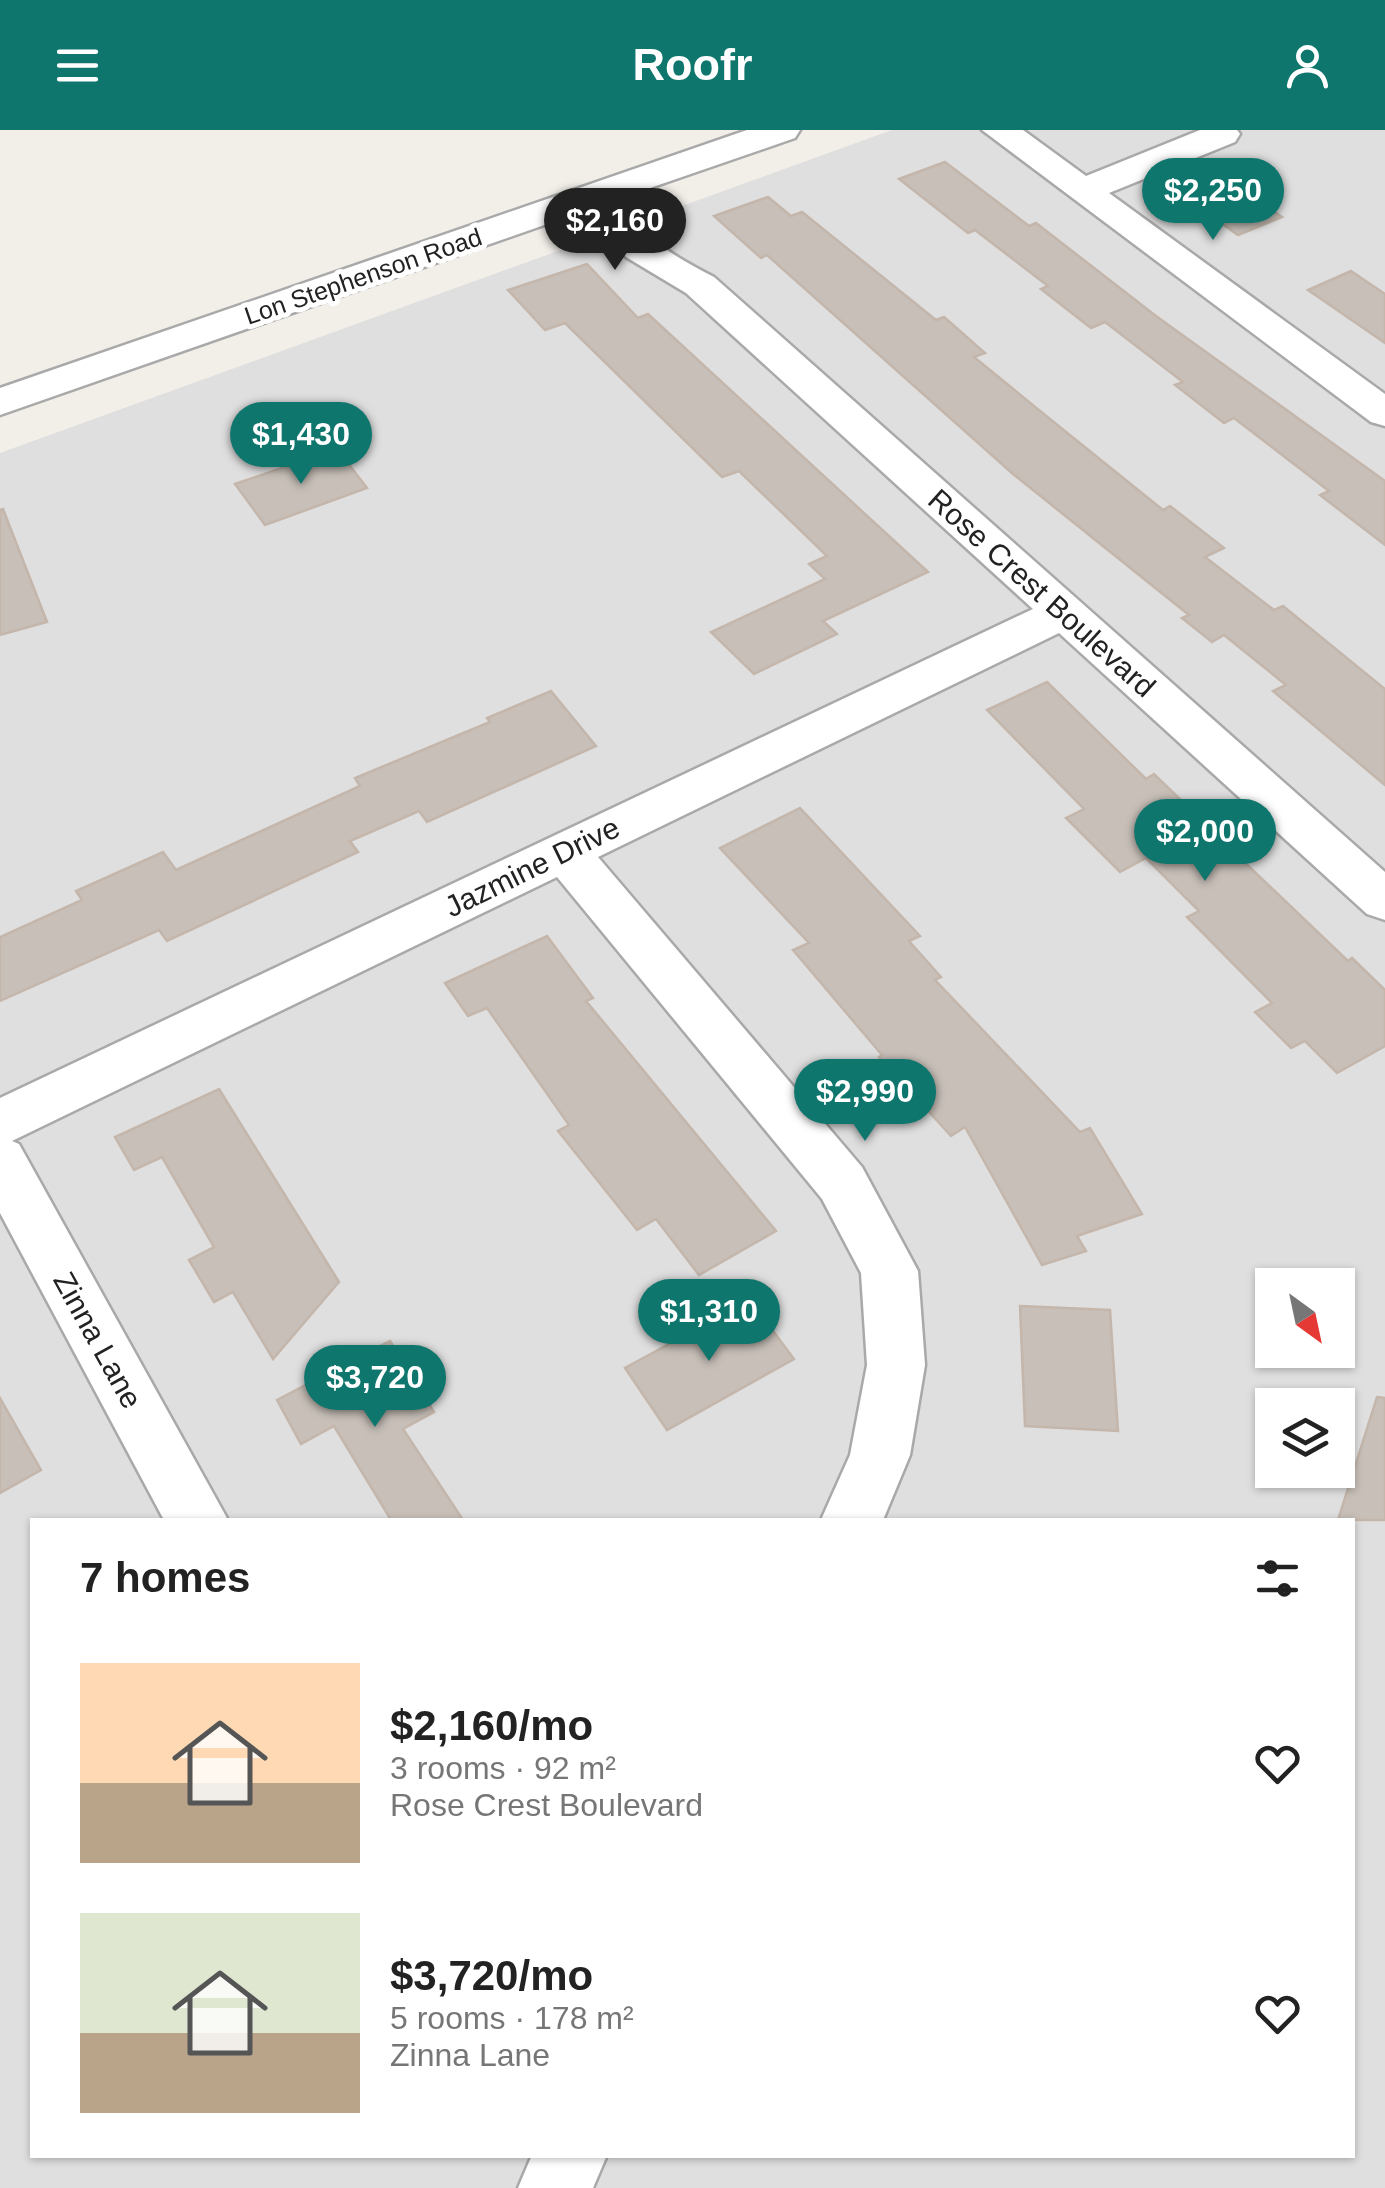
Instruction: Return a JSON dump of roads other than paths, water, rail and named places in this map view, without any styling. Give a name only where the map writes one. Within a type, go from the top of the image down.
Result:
[{"type":"street","name":"Lon Stephenson Road","points":[[0,402],[782,130]]},
{"type":"street","points":[[1000,130],[1385,413]]},
{"type":"street","points":[[1083,190],[1222,134]]},
{"type":"street","name":"Rose Crest Boulevard","points":[[600,193],[615,227],[650,260],[700,285],[1385,901]]},
{"type":"street","name":"Jazmine Drive","points":[[0,1123],[1064,612]]},
{"type":"street","points":[[564,851],[842,1183],[889,1271],[896,1365],[880,1455],[853,1518]]},
{"type":"street","name":"Zinna Lane","points":[[0,1160],[196,1518]]},
{"type":"street","points":[[555,2188],[569,2158]]}]
